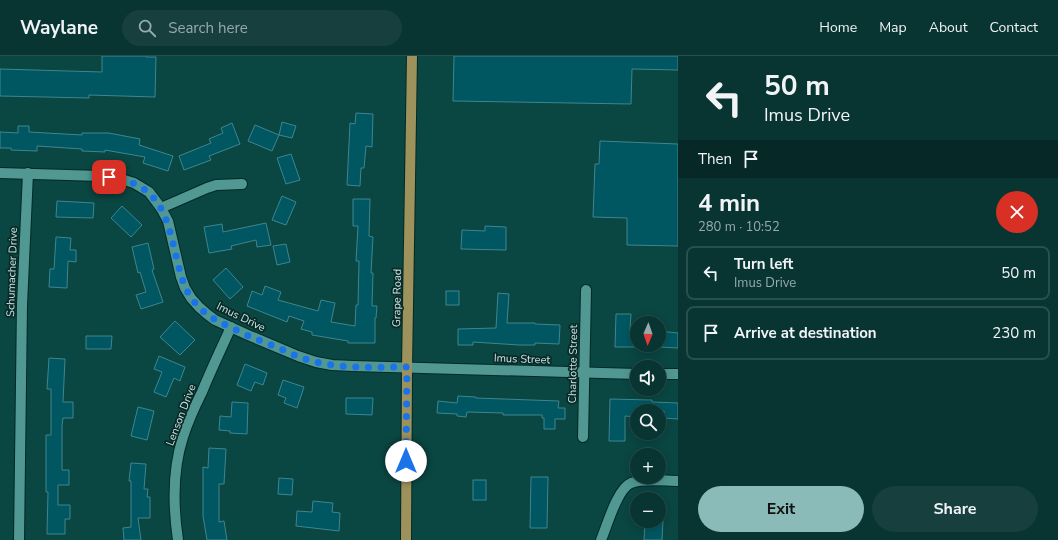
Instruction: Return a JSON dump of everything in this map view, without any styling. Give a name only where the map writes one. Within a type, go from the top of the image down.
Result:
[{"type":"main road","name":"Grape Road","points":[[406,540],[412,56]]},
{"type":"street","name":"Imus Drive","points":[[0,172],[101,176],[118,178],[134,183],[150,192],[161,208],[168,221],[181,278],[185,288],[195,303],[215,320],[298,356],[316,362],[332,365],[407,367]]},
{"type":"street","name":"Schumacher Drive","points":[[19,540],[22,305],[28,173]]},
{"type":"street","points":[[161,208],[216,185],[242,184]]},
{"type":"street","name":"Charlotte Street","points":[[583,437],[586,290]]},
{"type":"street","name":"Lenson Drive","points":[[178,540],[174,496],[176,473],[183,436],[230,327]]},
{"type":"street","name":"Imus Street","points":[[407,367],[630,374]]},
{"type":"street","points":[[666,374],[678,374]]},
{"type":"street","points":[[601,540],[619,495],[624,488],[631,483],[643,481],[678,481]]},
{"type":"building","points":[[102,56],[156,57],[155,97],[89,95],[89,98],[0,96],[0,69],[102,72]]},
{"type":"building","points":[[454,56],[678,56],[678,70],[632,69],[631,104],[453,101]]},
{"type":"building","points":[[356,113],[373,114],[372,147],[366,146],[364,168],[361,168],[360,186],[347,185],[350,123],[355,124]]},
{"type":"building","points":[[282,122],[296,126],[292,138],[279,135]]},
{"type":"building","points":[[232,123],[240,144],[209,156],[211,160],[184,170],[179,156],[211,143],[209,139],[223,133],[221,128]]},
{"type":"building","points":[[255,125],[279,135],[272,151],[248,141]]},
{"type":"building","points":[[18,126],[29,126],[29,132],[82,135],[82,133],[109,133],[140,139],[139,145],[173,156],[168,171],[143,163],[145,157],[105,150],[105,152],[82,151],[82,149],[37,146],[37,151],[0,148],[0,132],[18,133]]},
{"type":"building","points":[[600,141],[678,144],[678,246],[627,245],[627,218],[593,217],[595,164],[599,164]]},
{"type":"building","points":[[291,154],[300,180],[286,184],[277,158]]},
{"type":"building","points":[[282,196],[296,202],[286,225],[272,220]]},
{"type":"building","points":[[353,199],[370,199],[369,236],[373,237],[371,273],[373,273],[372,306],[377,306],[375,318],[375,343],[348,343],[348,341],[312,335],[312,332],[301,329],[304,321],[289,316],[287,322],[247,306],[252,291],[262,295],[265,286],[281,292],[278,300],[318,311],[321,300],[335,303],[331,322],[355,326],[356,305],[358,305],[359,261],[356,261],[358,226],[353,226]]},
{"type":"building","points":[[57,201],[94,203],[93,218],[56,217]]},
{"type":"building","points":[[122,206],[142,225],[131,237],[111,218]]},
{"type":"building","points":[[266,223],[271,245],[257,247],[256,240],[231,246],[232,249],[209,253],[204,227],[222,224],[223,232]]},
{"type":"building","points":[[485,226],[506,227],[506,250],[461,249],[462,230],[485,231]]},
{"type":"building","points":[[56,237],[71,238],[70,250],[76,250],[76,262],[68,261],[67,288],[49,287],[50,269],[54,269]]},
{"type":"building","points":[[148,243],[154,269],[152,270],[163,302],[141,309],[136,295],[146,292],[140,272],[138,273],[132,247]]},
{"type":"building","points":[[286,244],[290,262],[277,265],[273,246]]},
{"type":"building","points":[[226,268],[243,287],[230,299],[213,280]]},
{"type":"building","points":[[446,291],[459,291],[459,305],[446,305]]},
{"type":"building","points":[[498,293],[509,294],[507,323],[560,325],[559,344],[535,343],[535,345],[519,345],[473,342],[473,345],[458,345],[458,329],[496,328]]},
{"type":"building","points":[[616,314],[631,314],[630,347],[615,347]]},
{"type":"building","points":[[175,321],[195,340],[180,355],[160,337]]},
{"type":"building","points":[[666,332],[678,333],[678,348],[666,347]]},
{"type":"building","points":[[86,336],[112,336],[111,349],[86,349]]},
{"type":"building","points":[[159,356],[185,367],[180,381],[174,378],[166,397],[154,392],[162,372],[154,369]]},
{"type":"building","points":[[49,358],[65,359],[63,402],[73,402],[73,418],[63,418],[62,426],[62,470],[69,470],[69,485],[58,485],[58,505],[70,505],[70,519],[65,519],[65,534],[47,534],[48,492],[46,492],[46,435],[51,435],[51,389],[47,389]]},
{"type":"building","points":[[245,364],[267,373],[263,385],[255,382],[251,391],[237,385]]},
{"type":"building","points":[[283,380],[304,387],[297,408],[284,403],[286,398],[278,395]]},
{"type":"building","points":[[458,396],[559,401],[558,408],[565,408],[565,419],[555,419],[555,429],[544,429],[544,418],[542,418],[542,415],[503,415],[503,413],[467,412],[466,417],[457,416],[457,414],[437,413],[438,401],[457,403]]},
{"type":"building","points":[[346,398],[373,398],[372,415],[346,414]]},
{"type":"building","points":[[610,399],[652,400],[652,402],[678,403],[678,419],[666,418],[666,404],[630,404],[630,416],[625,416],[625,441],[609,441]]},
{"type":"building","points":[[232,402],[248,403],[247,434],[230,433],[230,431],[219,430],[220,416],[231,417]]},
{"type":"building","points":[[138,407],[154,411],[147,440],[131,436]]},
{"type":"building","points":[[209,448],[226,449],[224,484],[219,484],[219,522],[224,521],[227,540],[207,540],[203,516],[203,467],[208,468]]},
{"type":"building","points":[[131,463],[146,464],[144,489],[148,489],[147,497],[150,497],[150,518],[138,518],[141,540],[124,540],[123,528],[131,527],[131,481],[129,481]]},
{"type":"building","points":[[531,477],[548,477],[547,528],[530,528]]},
{"type":"building","points":[[279,478],[293,479],[292,495],[278,494]]},
{"type":"building","points":[[473,480],[486,480],[486,500],[473,500]]},
{"type":"building","points":[[313,501],[333,503],[332,512],[340,513],[339,531],[296,526],[297,511],[312,512]]},
{"type":"building","points":[[645,528],[663,528],[662,540],[644,540]]},
{"type":"route","points":[[109,177],[134,183],[150,192],[168,221],[181,278],[185,288],[199,307],[215,320],[298,356],[316,362],[332,365],[407,367],[406,461]]}]
